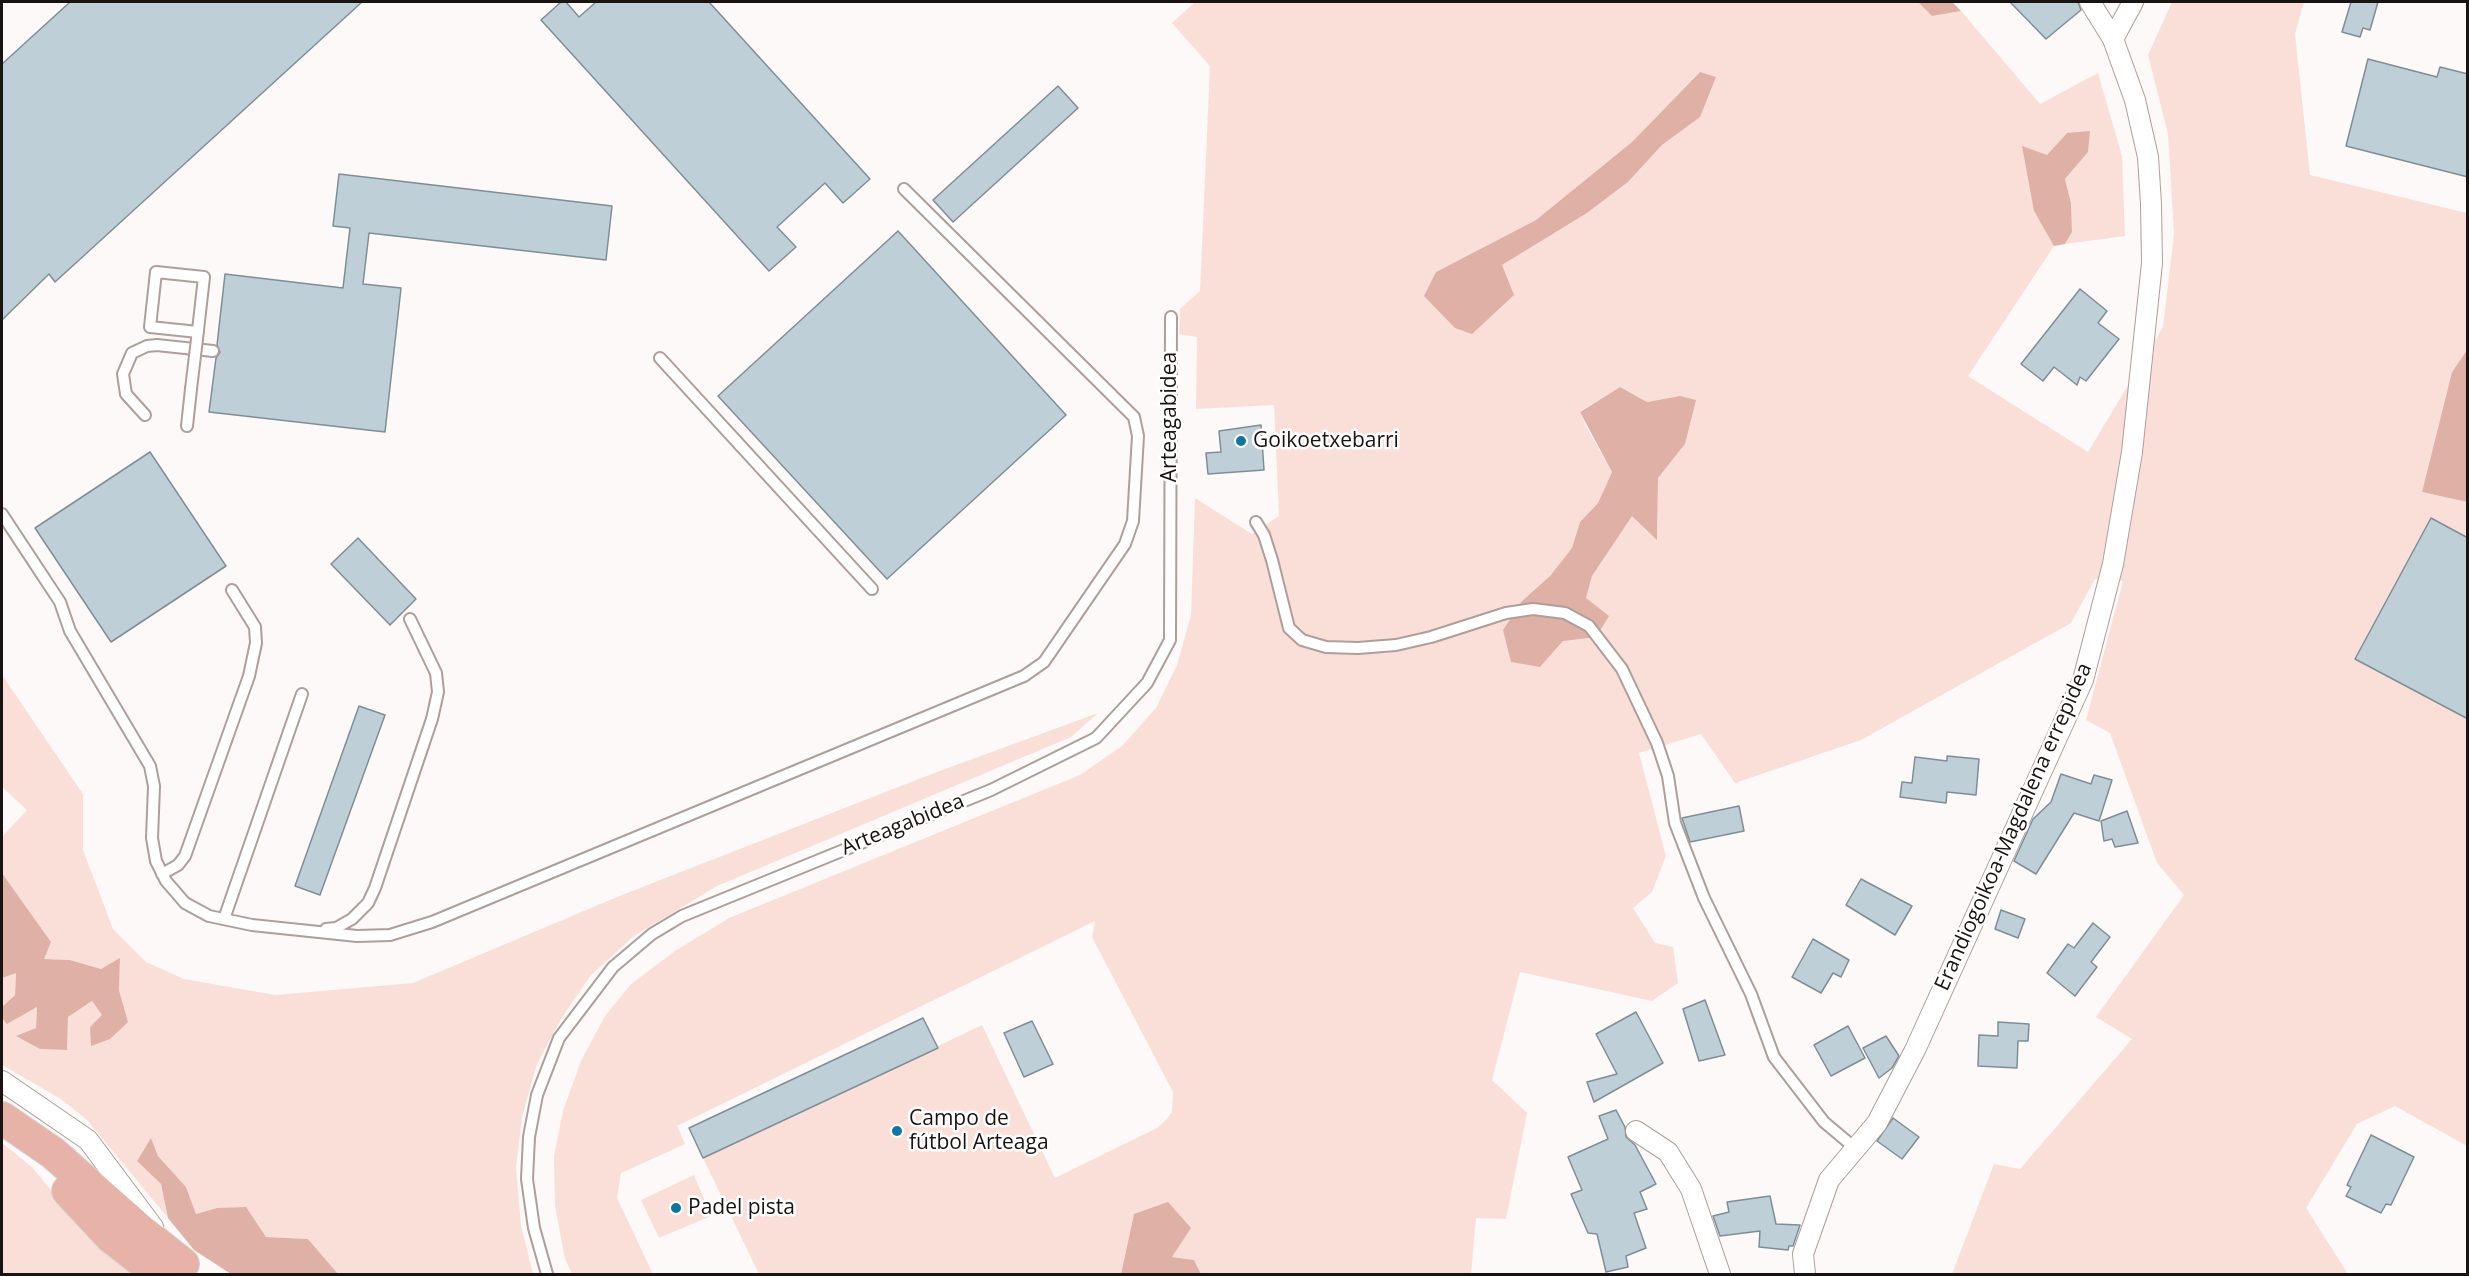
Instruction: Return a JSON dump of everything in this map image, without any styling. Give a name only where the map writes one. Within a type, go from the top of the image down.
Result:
[{"type":"main road","points":[[2,1118],[53,1152],[112,1206],[174,1270]]},
{"type":"main road","points":[[2,1130],[35,1154],[111,1237],[174,1270]]},
{"type":"street","name":"Erandiogoikoa-Magdalena errepidea","points":[[1805,1275],[1803,1254],[1829,1180],[1877,1123],[1915,1050],[2083,680],[2113,564],[2132,452],[2152,263],[2148,157],[2135,100],[2114,39],[2090,2]]},
{"type":"street","points":[[2114,39],[2133,2]]},
{"type":"street","points":[[2,1081],[88,1140],[174,1270]]},
{"type":"street","points":[[69,1129],[104,1186],[112,1206]]},
{"type":"street","points":[[1636,1131],[1668,1152],[1691,1188],[1720,1275]]},
{"type":"lane","points":[[2,514],[60,602],[70,631],[150,766],[154,786],[152,838],[156,861],[162,874],[185,903],[209,916],[224,919],[357,936],[390,935],[432,922],[1024,676],[1044,662],[1125,544],[1133,521],[1138,436],[1134,417],[904,189]]},
{"type":"lane","points":[[188,426],[204,277],[156,272],[150,327],[197,336]]},
{"type":"lane","name":"Arteagabidea","points":[[547,1275],[534,1228],[527,1179],[529,1137],[537,1095],[559,1038],[613,967],[651,934],[682,916],[991,790],[1096,738],[1147,683],[1170,640],[1171,317]]},
{"type":"lane","points":[[145,415],[126,394],[123,374],[132,353],[147,346],[157,345],[213,351]]},
{"type":"lane","points":[[660,358],[873,589]]},
{"type":"lane","points":[[1256,522],[1264,535],[1272,560],[1288,628],[1302,640],[1326,647],[1358,648],[1396,645],[1431,637],[1506,613],[1533,609],[1565,613],[1589,626],[1622,669],[1657,743],[1668,776],[1675,822],[1696,877],[1750,994],[1774,1057],[1824,1122],[1855,1149]]},
{"type":"lane","points":[[162,874],[178,865],[185,856],[249,676],[255,652],[255,627],[232,590]]},
{"type":"lane","points":[[308,931],[336,928],[352,919],[368,903],[432,719],[438,692],[436,673],[410,619]]},
{"type":"lane","points":[[224,919],[302,694]]},
{"type":"shaded area","points":[[1195,2],[1918,2],[1932,16],[1961,11],[2040,104],[2098,73],[2122,156],[2125,236],[2065,244],[2072,232],[2071,203],[2065,179],[2088,152],[2067,133],[2047,155],[2034,211],[2054,246],[1968,376],[2088,452],[2163,327],[2174,234],[2168,134],[2148,55],[2172,2],[2304,2],[2295,34],[2310,175],[2467,213],[2467,350],[2452,372],[2422,492],[2467,502],[2467,1146],[2395,1106],[2357,1124],[2306,1208],[2348,1274],[1952,1274],[1994,1164],[2020,1169],[2132,1039],[2096,1017],[2184,895],[2157,863],[2110,733],[2086,720],[2123,581],[2095,579],[2071,623],[1861,740],[1735,783],[1701,734],[1639,753],[1666,856],[1652,892],[1633,908],[1655,943],[1673,947],[1678,983],[1652,1001],[1520,972],[1492,1080],[1527,1113],[1506,1219],[1476,1218],[1471,1274],[1201,1274],[1194,1260],[1172,1257],[1134,1214],[1121,1274],[759,1274],[703,1158],[982,1025],[1055,1178],[1157,1128],[1166,1120],[1172,1112],[1173,1092],[1092,937],[1095,921],[677,1126],[685,1144],[621,1173],[617,1198],[653,1274],[572,1274],[565,1259],[555,1206],[554,1156],[563,1111],[581,1061],[605,1016],[631,984],[675,951],[729,918],[1080,775],[1122,746],[1156,708],[1177,665],[1191,615],[1195,498],[1252,534],[1279,516],[1274,405],[1196,409],[1197,337],[1179,334],[1180,309],[1200,291],[1210,66],[1172,23]],"holes":[[[1700,72],[1699,117],[1662,145],[1628,182],[1587,213],[1502,265],[1436,272],[1536,220],[1632,142]],[[1620,387],[1647,402],[1680,396],[1685,444],[1658,478],[1657,539],[1632,515],[1592,576],[1586,598],[1563,641],[1540,667],[1522,601],[1550,576],[1572,548],[1580,522],[1598,503],[1612,472],[1585,425],[1580,411]]]},
{"type":"shaded area","points":[[1918,2],[1952,2],[1961,11],[1932,16]]},
{"type":"shaded area","points":[[1700,72],[1716,77],[1700,117],[1662,145],[1628,182],[1587,213],[1502,265],[1514,295],[1472,334],[1455,328],[1424,296],[1436,272],[1536,220],[1632,142]]},
{"type":"shaded area","points":[[2090,131],[2088,152],[2065,179],[2071,203],[2072,232],[2065,244],[2054,246],[2034,211],[2022,146],[2047,155],[2067,133]]},
{"type":"shaded area","points":[[2467,350],[2467,502],[2422,492],[2452,372]]},
{"type":"shaded area","points":[[1620,387],[1647,402],[1680,396],[1696,400],[1685,444],[1658,478],[1657,540],[1632,516],[1592,576],[1586,598],[1609,616],[1596,637],[1563,641],[1540,667],[1511,662],[1503,630],[1522,601],[1550,576],[1572,548],[1580,522],[1598,503],[1612,472],[1580,412]]},
{"type":"shaded area","points":[[2,675],[83,794],[83,850],[113,929],[146,962],[184,979],[275,995],[413,983],[617,897],[929,775],[1098,713],[1071,737],[717,886],[634,936],[591,975],[561,1019],[537,1064],[522,1117],[516,1167],[521,1226],[533,1274],[338,1274],[308,1239],[266,1237],[217,1208],[196,1214],[186,1187],[158,1156],[151,1139],[137,1161],[161,1184],[168,1218],[87,1120],[61,1099],[2,1065],[2,1018],[7,1023],[37,1007],[36,1028],[17,1036],[40,1049],[67,1050],[68,1017],[92,1001],[102,1015],[128,1022],[119,990],[120,959],[101,969],[70,960],[43,959],[51,942],[2,873],[2,837],[27,810],[2,787]]},
{"type":"shaded area","points":[[2,873],[51,942],[44,959],[70,960],[101,969],[120,958],[119,990],[128,1022],[110,1039],[91,1046],[90,1027],[102,1015],[92,1001],[68,1017],[67,1050],[40,1049],[16,1036],[36,1028],[37,1007],[7,1024],[2,1018],[2,1007],[15,995],[16,973],[2,978]]},
{"type":"shaded area","points":[[16,972],[15,995],[2,1007],[2,978]]},
{"type":"shaded area","points":[[151,1138],[158,1156],[186,1187],[196,1214],[217,1208],[246,1207],[266,1237],[308,1239],[338,1274],[231,1274],[194,1250],[168,1218],[161,1184],[137,1161]]},
{"type":"shaded area","points":[[2,1143],[32,1167],[82,1228],[136,1274],[2,1274]]},
{"type":"shaded area","name":"Padel pista","points":[[694,1175],[711,1216],[659,1238],[641,1200]]},
{"type":"shaded area","points":[[1168,1202],[1191,1228],[1172,1257],[1194,1260],[1201,1274],[1121,1274],[1134,1214]]},
{"type":"building","points":[[70,2],[362,2],[55,282],[49,274],[2,320],[2,64]]},
{"type":"building","points":[[561,2],[566,2],[579,17],[596,2],[709,2],[870,179],[843,203],[825,183],[777,227],[796,247],[769,271],[541,20]]},
{"type":"building","points":[[2010,2],[2078,2],[2081,10],[2046,39]]},
{"type":"building","points":[[2351,2],[2378,2],[2370,30],[2363,28],[2360,37],[2342,32]]},
{"type":"building","points":[[2368,59],[2437,77],[2440,67],[2468,74],[2468,177],[2346,146]]},
{"type":"building","points":[[1058,86],[1078,108],[953,222],[933,200]]},
{"type":"building","points":[[339,174],[612,206],[606,260],[369,233],[363,284],[401,288],[385,432],[209,412],[216,358],[220,352],[217,345],[225,274],[343,288],[350,228],[333,226]]},
{"type":"building","points":[[898,231],[1066,415],[887,579],[718,396]]},
{"type":"building","points":[[2080,289],[2107,311],[2098,323],[2119,339],[2086,381],[2080,377],[2077,385],[2054,367],[2043,381],[2021,364]]},
{"type":"building","name":"Goikoetxebarri","points":[[1261,425],[1264,470],[1208,474],[1206,453],[1221,452],[1219,431]]},
{"type":"building","points":[[150,452],[226,566],[111,642],[35,528]]},
{"type":"building","points":[[2431,518],[2468,538],[2468,719],[2355,659]]},
{"type":"building","points":[[358,538],[416,599],[390,625],[331,564]]},
{"type":"building","points":[[359,706],[385,715],[320,895],[295,886]]},
{"type":"building","points":[[1947,756],[1979,759],[1976,795],[1947,792],[1946,803],[1900,797],[1902,782],[1912,783],[1915,757],[1947,761]]},
{"type":"building","points":[[2061,774],[2091,784],[2094,775],[2112,780],[2099,821],[2074,813],[2036,874],[2014,861],[2033,819],[2051,802]]},
{"type":"building","points":[[1739,806],[1744,831],[1690,842],[1682,818]]},
{"type":"building","points":[[2127,811],[2138,843],[2115,847],[2112,839],[2104,841],[2101,821]]},
{"type":"building","points":[[1861,879],[1912,906],[1895,935],[1846,905]]},
{"type":"building","points":[[2001,910],[2025,919],[2018,938],[1995,929]]},
{"type":"building","points":[[2093,923],[2110,937],[2091,962],[2097,967],[2075,996],[2047,973],[2068,944],[2074,948]]},
{"type":"building","points":[[1813,939],[1849,960],[1841,977],[1833,973],[1821,993],[1792,977]]},
{"type":"building","points":[[1705,1000],[1725,1055],[1699,1061],[1683,1009]]},
{"type":"building","points":[[1636,1012],[1663,1063],[1594,1102],[1587,1082],[1617,1074],[1596,1034]]},
{"type":"building","points":[[923,1018],[938,1048],[703,1158],[689,1128]]},
{"type":"building","points":[[1032,1021],[1053,1064],[1024,1077],[1004,1033]]},
{"type":"building","points":[[1998,1022],[2029,1024],[2028,1041],[2018,1041],[2017,1068],[1978,1066],[1979,1035],[1998,1036]]},
{"type":"building","points":[[1848,1026],[1865,1058],[1831,1076],[1814,1045]]},
{"type":"building","points":[[1886,1036],[1899,1056],[1892,1068],[1879,1078],[1863,1048]]},
{"type":"building","points":[[1616,1110],[1625,1127],[1626,1137],[1635,1145],[1656,1184],[1640,1192],[1647,1209],[1634,1213],[1646,1248],[1626,1256],[1628,1267],[1606,1272],[1597,1234],[1588,1233],[1571,1194],[1582,1190],[1568,1157],[1608,1139],[1599,1116]]},
{"type":"building","points":[[1893,1118],[1919,1137],[1902,1159],[1877,1141]]},
{"type":"building","points":[[2371,1135],[2414,1157],[2391,1205],[2386,1204],[2381,1213],[2346,1196],[2351,1187],[2347,1185]]},
{"type":"building","points":[[1770,1196],[1776,1224],[1800,1225],[1793,1246],[1789,1246],[1788,1250],[1759,1247],[1760,1231],[1720,1236],[1713,1216],[1729,1212],[1727,1202]]},
{"type":"place","name":"Goikoetxebarri","points":[[1241,441]]},
{"type":"place","name":"Campo de fútbol Arteaga","points":[[897,1131]]},
{"type":"place","name":"Padel pista","points":[[676,1208]]}]
